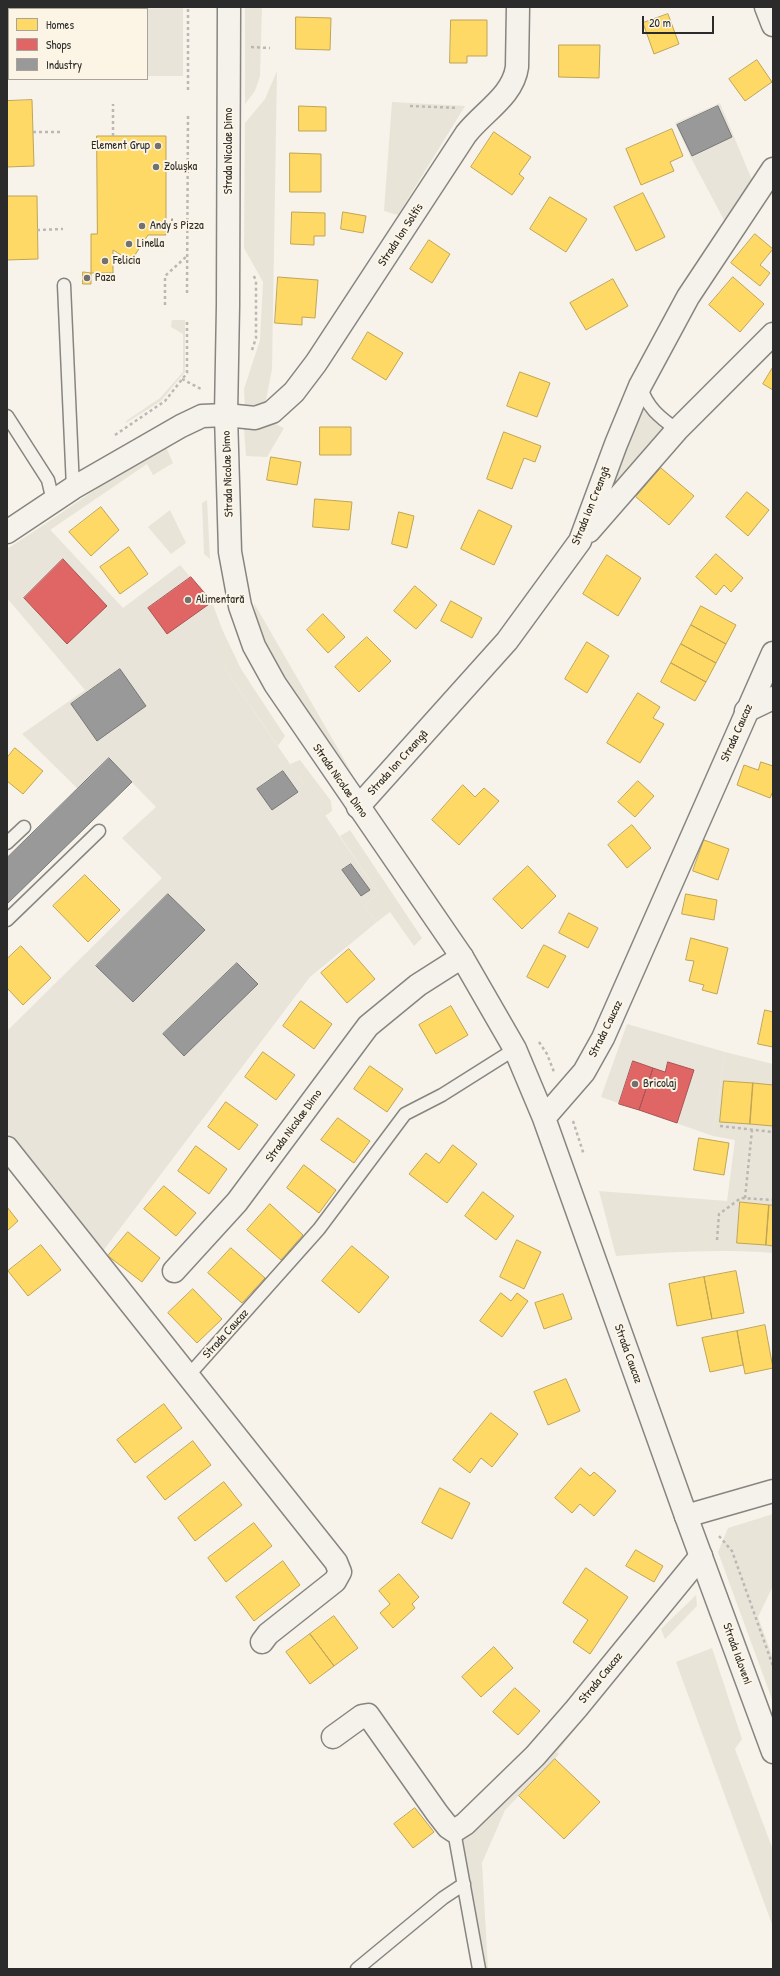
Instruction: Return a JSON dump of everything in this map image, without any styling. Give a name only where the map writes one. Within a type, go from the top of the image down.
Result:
[{"type":"street","name":"Strada Nicolae Dimo","points":[[229,7],[226,415],[230,552],[240,606],[254,646],[275,684],[462,957],[515,1049],[544,1118]]},
{"type":"street","name":"Strada Ion Soltîs","points":[[226,415],[255,418],[272,412],[294,392],[320,357],[466,134],[487,110],[510,90],[516,76],[518,7]]},
{"type":"street","points":[[766,7],[773,25]]},
{"type":"street","name":"Strada Ion Creangă","points":[[358,807],[507,641],[580,541],[616,444],[640,386],[688,297],[773,169]]},
{"type":"street","points":[[580,541],[677,430],[773,334]]},
{"type":"street","name":"Strada Nicolae Dimo","points":[[7,532],[73,488],[181,426],[202,416],[226,415]]},
{"type":"street","name":"Strada Caucaz","points":[[454,1830],[465,1824],[535,1756],[576,1709],[700,1556],[693,1514],[544,1118],[584,1072],[603,1038],[746,711],[773,653]]},
{"type":"street","points":[[746,711],[773,698]]},
{"type":"street","name":"Strada Nicolae Dimo","points":[[174,1271],[237,1202],[368,1026],[418,985],[462,957]]},
{"type":"street","points":[[7,1148],[336,1562],[340,1572],[335,1581],[268,1634],[262,1642]]},
{"type":"street","points":[[693,1514],[773,1490]]},
{"type":"street","name":"Strada Ialoveni","points":[[700,1556],[773,1752]]},
{"type":"street","points":[[333,1738],[362,1716],[368,1715],[437,1813],[448,1827],[454,1830]]},
{"type":"lane","points":[[64,285],[73,488]]},
{"type":"lane","points":[[640,386],[646,402],[663,420],[677,430]]},
{"type":"lane","points":[[7,416],[48,480],[53,502]]},
{"type":"lane","points":[[7,843],[24,827]]},
{"type":"lane","points":[[7,920],[99,831]]},
{"type":"lane","name":"Strada Caucaz","points":[[188,1376],[319,1229],[405,1114],[442,1095],[515,1049]]},
{"type":"lane","points":[[454,1830],[479,1969]]},
{"type":"lane","points":[[357,1969],[443,1898],[464,1884]]},
{"type":"path","points":[[188,7],[188,90]]},
{"type":"path","points":[[248,47],[270,48]]},
{"type":"path","points":[[113,104],[113,136]]},
{"type":"path","points":[[410,106],[487,110]]},
{"type":"path","points":[[188,113],[188,293]]},
{"type":"path","points":[[33,132],[62,132]]},
{"type":"path","points":[[166,167],[188,167]]},
{"type":"path","points":[[37,230],[62,230]]},
{"type":"path","points":[[165,305],[165,276],[187,256]]},
{"type":"path","points":[[250,267],[256,281],[256,338],[251,352]]},
{"type":"path","points":[[108,439],[164,401],[187,373],[187,320]]},
{"type":"path","points":[[182,379],[203,390]]},
{"type":"path","points":[[535,1036],[547,1054],[582,1145],[585,1159]]},
{"type":"path","points":[[720,1126],[773,1132]]},
{"type":"path","points":[[746,1198],[752,1130]]},
{"type":"path","points":[[717,1240],[718,1214],[741,1198],[773,1200]]},
{"type":"path","points":[[693,1514],[732,1551],[773,1666]]},
{"type":"shaded area","points":[[183,7],[183,76],[148,76],[148,8],[61,8]]},
{"type":"shaded area","points":[[245,7],[262,7],[260,76],[255,91],[245,104]]},
{"type":"shaded area","points":[[277,71],[272,369],[265,405],[245,408],[244,389],[260,340],[263,282],[244,248],[245,123],[265,99]]},
{"type":"shaded area","points":[[392,102],[465,106],[398,215],[384,211]]},
{"type":"shaded area","points":[[720,103],[752,180],[724,220],[691,158],[675,123]]},
{"type":"shaded area","points":[[172,320],[185,320],[185,372],[161,401],[126,423],[126,421],[160,398],[183,372],[183,334],[171,327]]},
{"type":"shaded area","points":[[639,406],[665,432],[598,512]]},
{"type":"shaded area","points":[[265,419],[284,428],[267,457],[246,456],[244,429],[257,426]]},
{"type":"shaded area","points":[[166,447],[173,463],[153,475],[147,464],[50,530],[45,524],[108,481]]},
{"type":"shaded area","points":[[207,500],[210,559],[204,554],[202,503]]},
{"type":"shaded area","points":[[170,510],[186,543],[171,554],[148,527]]},
{"type":"shaded area","points":[[45,524],[123,608],[180,565],[198,586],[200,585],[212,602],[225,669],[379,894],[364,905],[377,922],[310,977],[103,1251],[7,1131],[7,1031],[162,878],[122,838],[156,807],[109,759],[78,789],[22,734],[85,690],[7,598],[7,549]]},
{"type":"shaded area","points":[[212,602],[222,629],[241,669],[285,736],[278,746],[225,669],[206,606]]},
{"type":"shaded area","points":[[254,603],[352,773],[309,714],[279,668],[258,623]]},
{"type":"shaded area","points":[[300,760],[331,801],[332,811],[325,816],[290,764]]},
{"type":"shaded area","points":[[350,830],[422,938],[414,946],[390,912],[377,922],[364,905],[379,894],[340,836]]},
{"type":"shaded area","points":[[627,1024],[725,1052],[713,1136],[601,1097]]},
{"type":"shaded area","points":[[725,1052],[773,1064],[773,1253],[733,1251],[655,1253],[616,1256],[599,1191],[727,1201],[735,1140],[713,1136]]},
{"type":"shaded area","points":[[773,1514],[773,1586],[758,1617],[773,1658],[773,1702],[718,1552],[728,1528]]},
{"type":"shaded area","points":[[696,1595],[697,1606],[665,1639],[661,1629]]},
{"type":"shaded area","points":[[712,1648],[742,1739],[735,1749],[773,1850],[773,1927],[676,1662]]},
{"type":"shaded area","points":[[588,1713],[557,1752],[559,1754],[555,1759],[505,1810],[482,1863],[488,1969],[485,1969],[462,1838]]},
{"type":"building: Homes","points":[[7,7],[29,7],[8,8],[7,71]]},
{"type":"building: Homes","points":[[668,14],[679,44],[654,54],[643,23]]},
{"type":"building: Homes","points":[[296,17],[331,18],[330,50],[296,49]]},
{"type":"building: Homes","points":[[451,20],[487,20],[487,56],[467,56],[467,63],[450,63]]},
{"type":"building: Homes","points":[[559,45],[600,45],[599,78],[559,77]]},
{"type":"building: Homes","points":[[757,60],[772,82],[745,101],[729,79]]},
{"type":"building: Homes","points":[[32,100],[34,166],[7,167],[7,101]]},
{"type":"building: Homes","points":[[299,106],[326,107],[326,131],[299,131]]},
{"type":"building: Homes","points":[[672,129],[683,156],[670,162],[674,171],[641,185],[626,149]]},
{"type":"building: Homes","points":[[494,132],[531,157],[519,174],[524,178],[512,195],[471,167]]},
{"type":"building: Homes","points":[[97,136],[166,136],[166,235],[148,235],[131,261],[113,250],[113,273],[91,273],[91,234],[97,234]]},
{"type":"building: Homes","points":[[290,153],[321,154],[321,192],[290,192]]},
{"type":"building: Homes","points":[[643,193],[665,237],[636,251],[614,207]]},
{"type":"building: Homes","points":[[7,196],[37,196],[38,259],[7,260]]},
{"type":"building: Homes","points":[[550,197],[587,219],[566,252],[530,229]]},
{"type":"building: Homes","points":[[292,212],[325,213],[325,236],[314,236],[314,245],[291,244]]},
{"type":"building: Homes","points":[[343,212],[366,216],[363,233],[341,229]]},
{"type":"building: Homes","points":[[755,234],[773,249],[760,265],[770,273],[760,286],[731,263]]},
{"type":"building: Homes","points":[[429,240],[450,254],[432,283],[410,269]]},
{"type":"building: Homes","name":"Paza","points":[[83,272],[91,273],[91,284],[83,284]]},
{"type":"building: Homes","points":[[278,277],[318,280],[315,318],[302,317],[302,325],[275,323]]},
{"type":"building: Homes","points":[[733,277],[764,304],[740,332],[709,305]]},
{"type":"building: Homes","points":[[613,279],[628,306],[586,330],[570,303]]},
{"type":"building: Homes","points":[[368,332],[403,353],[386,380],[352,359]]},
{"type":"building: Homes","points":[[773,367],[773,390],[763,384]]},
{"type":"building: Homes","points":[[520,372],[550,383],[537,417],[507,406]]},
{"type":"building: Homes","points":[[320,427],[351,427],[351,455],[320,455]]},
{"type":"building: Homes","points":[[504,432],[541,446],[535,462],[524,458],[512,489],[487,479]]},
{"type":"building: Homes","points":[[271,457],[301,462],[297,485],[267,480]]},
{"type":"building: Homes","points":[[661,468],[694,496],[669,525],[636,497]]},
{"type":"building: Homes","points":[[747,492],[769,510],[748,536],[726,517]]},
{"type":"building: Homes","points":[[315,499],[352,502],[349,530],[313,527]]},
{"type":"building: Homes","points":[[101,507],[119,530],[91,556],[69,532]]},
{"type":"building: Homes","points":[[479,510],[512,526],[494,565],[461,549]]},
{"type":"building: Homes","points":[[399,512],[414,516],[407,548],[392,544]]},
{"type":"building: Homes","points":[[129,547],[148,574],[120,594],[100,567]]},
{"type":"building: Homes","points":[[716,554],[743,578],[731,592],[724,585],[716,595],[696,577]]},
{"type":"building: Homes","points":[[607,555],[641,578],[618,616],[583,594]]},
{"type":"building: Homes","points":[[415,586],[437,605],[416,629],[394,611]]},
{"type":"building: Homes","points":[[451,601],[482,618],[472,638],[441,621]]},
{"type":"building: Homes","points":[[701,606],[736,625],[726,644],[691,625]]},
{"type":"building: Homes","points":[[323,614],[345,637],[328,653],[307,630]]},
{"type":"building: Homes","points":[[691,625],[726,644],[716,663],[681,644]]},
{"type":"building: Homes","points":[[367,637],[391,661],[359,692],[335,667]]},
{"type":"building: Homes","points":[[587,642],[609,656],[587,693],[565,679]]},
{"type":"building: Homes","points":[[681,644],[716,663],[706,682],[671,663]]},
{"type":"building: Homes","points":[[671,663],[706,682],[695,701],[661,682]]},
{"type":"building: Homes","points":[[638,693],[660,707],[653,718],[664,724],[640,763],[607,743]]},
{"type":"building: Homes","points":[[15,748],[43,771],[23,794],[7,781],[7,758]]},
{"type":"building: Homes","points":[[761,762],[773,766],[773,791],[770,798],[737,785],[744,765],[758,770]]},
{"type":"building: Homes","points":[[638,781],[654,796],[635,817],[618,802]]},
{"type":"building: Homes","points":[[463,785],[475,797],[484,788],[499,801],[459,845],[432,820]]},
{"type":"building: Homes","points":[[632,825],[651,848],[627,868],[608,845]]},
{"type":"building: Homes","points":[[704,840],[729,849],[718,880],[693,871]]},
{"type":"building: Homes","points":[[528,866],[556,896],[522,929],[493,899]]},
{"type":"building: Homes","points":[[85,875],[120,910],[88,942],[53,906]]},
{"type":"building: Homes","points":[[686,894],[717,900],[714,920],[682,914]]},
{"type":"building: Homes","points":[[569,913],[598,928],[588,948],[559,933]]},
{"type":"building: Homes","points":[[691,938],[728,948],[717,994],[702,990],[704,985],[689,981],[694,961],[686,960]]},
{"type":"building: Homes","points":[[544,945],[566,956],[548,988],[527,977]]},
{"type":"building: Homes","points":[[21,946],[51,978],[23,1005],[7,988],[7,959]]},
{"type":"building: Homes","points":[[349,949],[375,979],[347,1003],[321,973]]},
{"type":"building: Homes","points":[[301,1001],[332,1024],[314,1049],[283,1026]]},
{"type":"building: Homes","points":[[451,1006],[468,1035],[436,1054],[419,1025]]},
{"type":"building: Homes","points":[[765,1010],[773,1012],[773,1047],[758,1044]]},
{"type":"building: Homes","points":[[263,1052],[295,1075],[276,1100],[245,1077]]},
{"type":"building: Homes","points":[[370,1066],[403,1089],[387,1112],[354,1089]]},
{"type":"building: Homes","points":[[724,1081],[753,1083],[750,1124],[720,1122]]},
{"type":"building: Homes","points":[[753,1083],[773,1085],[773,1126],[750,1124]]},
{"type":"building: Homes","points":[[226,1102],[258,1125],[239,1150],[208,1127]]},
{"type":"building: Homes","points":[[338,1118],[370,1141],[354,1163],[321,1140]]},
{"type":"building: Homes","points":[[699,1138],[729,1143],[724,1175],[694,1170]]},
{"type":"building: Homes","points":[[453,1145],[477,1164],[447,1203],[409,1174],[426,1153],[439,1163]]},
{"type":"building: Homes","points":[[196,1146],[227,1169],[209,1194],[178,1171]]},
{"type":"building: Homes","points":[[304,1165],[336,1190],[319,1213],[287,1188]]},
{"type":"building: Homes","points":[[164,1186],[196,1213],[176,1236],[144,1209]]},
{"type":"building: Homes","points":[[483,1192],[514,1216],[496,1240],[465,1216]]},
{"type":"building: Homes","points":[[740,1202],[769,1205],[766,1245],[737,1243]]},
{"type":"building: Homes","points":[[270,1204],[303,1235],[281,1260],[247,1230]]},
{"type":"building: Homes","points":[[769,1205],[773,1205],[773,1246],[766,1245]]},
{"type":"building: Homes","points":[[7,1207],[18,1221],[7,1231]]},
{"type":"building: Homes","points":[[128,1232],[160,1258],[142,1282],[108,1256]]},
{"type":"building: Homes","points":[[517,1240],[541,1252],[524,1289],[500,1277]]},
{"type":"building: Homes","points":[[41,1245],[61,1270],[28,1296],[8,1271]]},
{"type":"building: Homes","points":[[352,1246],[389,1277],[359,1313],[322,1281]]},
{"type":"building: Homes","points":[[231,1248],[265,1278],[242,1303],[208,1273]]},
{"type":"building: Homes","points":[[736,1271],[744,1313],[712,1319],[704,1277]]},
{"type":"building: Homes","points":[[704,1277],[712,1319],[677,1326],[669,1284]]},
{"type":"building: Homes","points":[[193,1289],[222,1319],[197,1343],[168,1313]]},
{"type":"building: Homes","points":[[501,1293],[511,1301],[517,1293],[528,1301],[502,1337],[480,1321]]},
{"type":"building: Homes","points":[[563,1294],[572,1319],[544,1329],[535,1303]]},
{"type":"building: Homes","points":[[765,1325],[773,1368],[745,1374],[737,1331]]},
{"type":"building: Homes","points":[[737,1331],[743,1365],[710,1372],[702,1338]]},
{"type":"building: Homes","points":[[566,1379],[580,1411],[548,1425],[534,1392]]},
{"type":"building: Homes","points":[[164,1404],[182,1428],[135,1463],[117,1440]]},
{"type":"building: Homes","points":[[491,1413],[518,1434],[492,1467],[481,1458],[470,1473],[453,1460]]},
{"type":"building: Homes","points":[[193,1441],[211,1465],[165,1500],[147,1477]]},
{"type":"building: Homes","points":[[581,1468],[590,1476],[594,1472],[616,1491],[594,1516],[580,1504],[572,1513],[555,1498]]},
{"type":"building: Homes","points":[[224,1482],[242,1505],[195,1541],[178,1518]]},
{"type":"building: Homes","points":[[440,1488],[470,1503],[452,1539],[422,1523]]},
{"type":"building: Homes","points":[[254,1523],[272,1546],[226,1582],[208,1558]]},
{"type":"building: Homes","points":[[636,1550],[663,1566],[654,1582],[626,1566]]},
{"type":"building: Homes","points":[[283,1561],[300,1585],[254,1621],[236,1597]]},
{"type":"building: Homes","points":[[586,1568],[628,1597],[590,1654],[573,1642],[588,1620],[563,1603]]},
{"type":"building: Homes","points":[[399,1574],[419,1597],[412,1604],[415,1608],[393,1628],[380,1613],[390,1604],[379,1591]]},
{"type":"building: Homes","points":[[334,1616],[358,1648],[334,1666],[310,1634]]},
{"type":"building: Homes","points":[[310,1634],[334,1666],[310,1684],[286,1652]]},
{"type":"building: Homes","points":[[494,1647],[513,1668],[481,1697],[462,1677]]},
{"type":"building: Homes","points":[[515,1688],[540,1711],[518,1735],[493,1712]]},
{"type":"building: Homes","points":[[555,1759],[600,1802],[564,1839],[519,1796]]},
{"type":"building: Homes","points":[[415,1808],[434,1832],[413,1848],[394,1824]]},
{"type":"building: Shops","points":[[81,7],[142,7],[142,8]]},
{"type":"building: Shops","points":[[63,559],[107,606],[67,644],[24,598]]},
{"type":"building: Shops","points":[[191,577],[212,602],[167,634],[148,608]]},
{"type":"building: Shops","points":[[633,1061],[653,1068],[639,1110],[619,1104]]},
{"type":"building: Shops","points":[[668,1062],[694,1070],[677,1123],[639,1110],[653,1068],[665,1072]]},
{"type":"building: Industry","points":[[718,106],[732,137],[692,156],[677,125]]},
{"type":"building: Industry","points":[[120,669],[146,706],[97,741],[71,704]]},
{"type":"building: Industry","points":[[109,758],[132,782],[7,904],[7,858]]},
{"type":"building: Industry","points":[[283,771],[298,792],[272,810],[257,789]]},
{"type":"building: Industry","points":[[351,864],[370,890],[361,896],[342,870]]},
{"type":"building: Industry","points":[[168,894],[205,930],[133,1002],[96,966]]},
{"type":"building: Industry","points":[[237,963],[258,984],[184,1056],[163,1034]]},
{"type":"place","name":"Element Grup","points":[[158,146]]},
{"type":"place","name":"Zolușka","points":[[156,167]]},
{"type":"place","name":"Andy's Pizza","points":[[142,226]]},
{"type":"place","name":"Linella","points":[[129,244]]},
{"type":"place","name":"Felicia","points":[[105,261]]},
{"type":"place","name":"Paza","points":[[87,278]]},
{"type":"place","name":"Alimentară","points":[[188,600]]},
{"type":"place","name":"Bricolaj","points":[[635,1084]]}]
